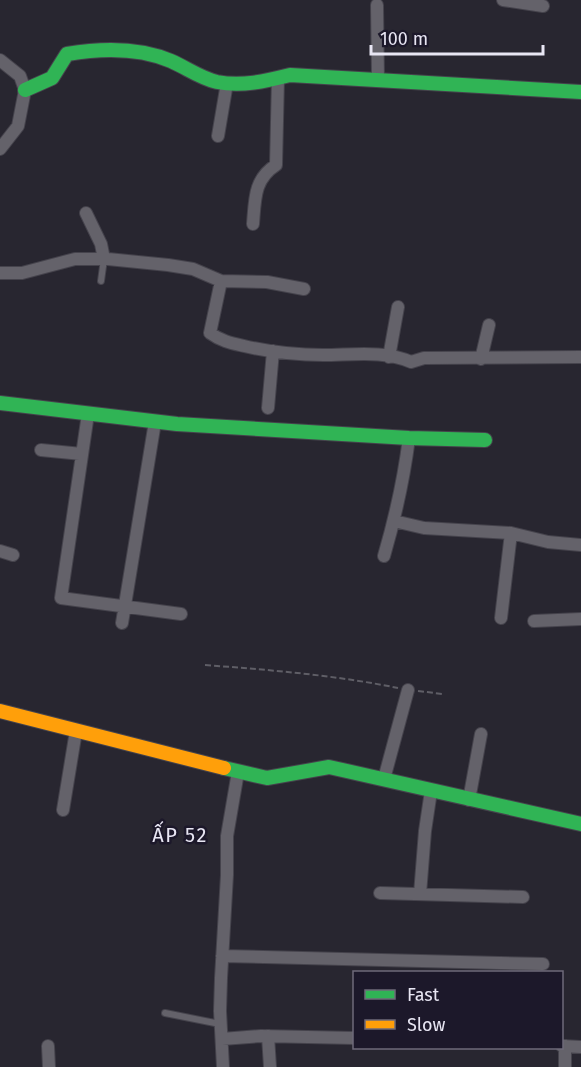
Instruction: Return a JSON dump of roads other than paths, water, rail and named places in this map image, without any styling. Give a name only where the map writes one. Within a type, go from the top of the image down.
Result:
[{"type":"street","points":[[503,0],[543,6]]},
{"type":"street","points":[[377,5],[378,80]]},
{"type":"street","points":[[25,90],[52,78],[67,54],[89,50],[124,50],[154,55],[216,82],[261,82],[290,75],[581,92]]},
{"type":"street","points":[[0,60],[20,76],[25,90],[18,126],[0,149]]},
{"type":"street","points":[[253,224],[261,178],[276,165],[278,78]]},
{"type":"street","points":[[218,136],[227,83]]},
{"type":"street","points":[[86,213],[101,244],[104,259]]},
{"type":"street","points":[[0,273],[22,273],[75,259],[104,259],[176,266],[205,273],[221,281],[267,282],[304,289]]},
{"type":"street","points":[[221,281],[210,333],[220,341],[273,351],[323,355],[360,354],[403,358],[411,362],[424,358],[581,357]]},
{"type":"street","points":[[389,357],[398,307]]},
{"type":"street","points":[[481,359],[489,324]]},
{"type":"street","points":[[268,408],[273,351]]},
{"type":"street","points":[[0,403],[155,422],[409,438],[485,440]]},
{"type":"street","points":[[88,414],[61,598],[181,614]]},
{"type":"street","points":[[122,623],[155,422]]},
{"type":"street","points":[[384,556],[394,521],[409,438]]},
{"type":"street","points":[[41,450],[82,454]]},
{"type":"street","points":[[394,521],[424,528],[511,533],[548,542],[581,545]]},
{"type":"street","points":[[501,618],[511,533]]},
{"type":"street","points":[[0,551],[13,555]]},
{"type":"street","points":[[534,621],[581,619]]},
{"type":"street","points":[[384,779],[408,690]]},
{"type":"street","points":[[0,711],[269,779],[329,767],[581,824]]},
{"type":"street","points":[[63,810],[76,730]]},
{"type":"street","points":[[469,800],[480,734]]},
{"type":"street","points":[[223,1067],[222,956],[227,836],[238,772]]},
{"type":"street","points":[[420,894],[431,791]]},
{"type":"street","points":[[380,893],[523,897]]},
{"type":"street","points":[[222,956],[543,964]]},
{"type":"street","points":[[222,1039],[268,1036],[353,1038]]},
{"type":"street","points":[[268,1036],[270,1067]]},
{"type":"street","points":[[48,1046],[49,1067]]},
{"type":"street","points":[[565,1067],[563,1046],[581,1047]]},
{"type":"lane","points":[[101,281],[104,259]]},
{"type":"lane","points":[[165,1013],[221,1024]]},
{"type":"district","name":"ẤP 52","points":[[180,835]]}]
